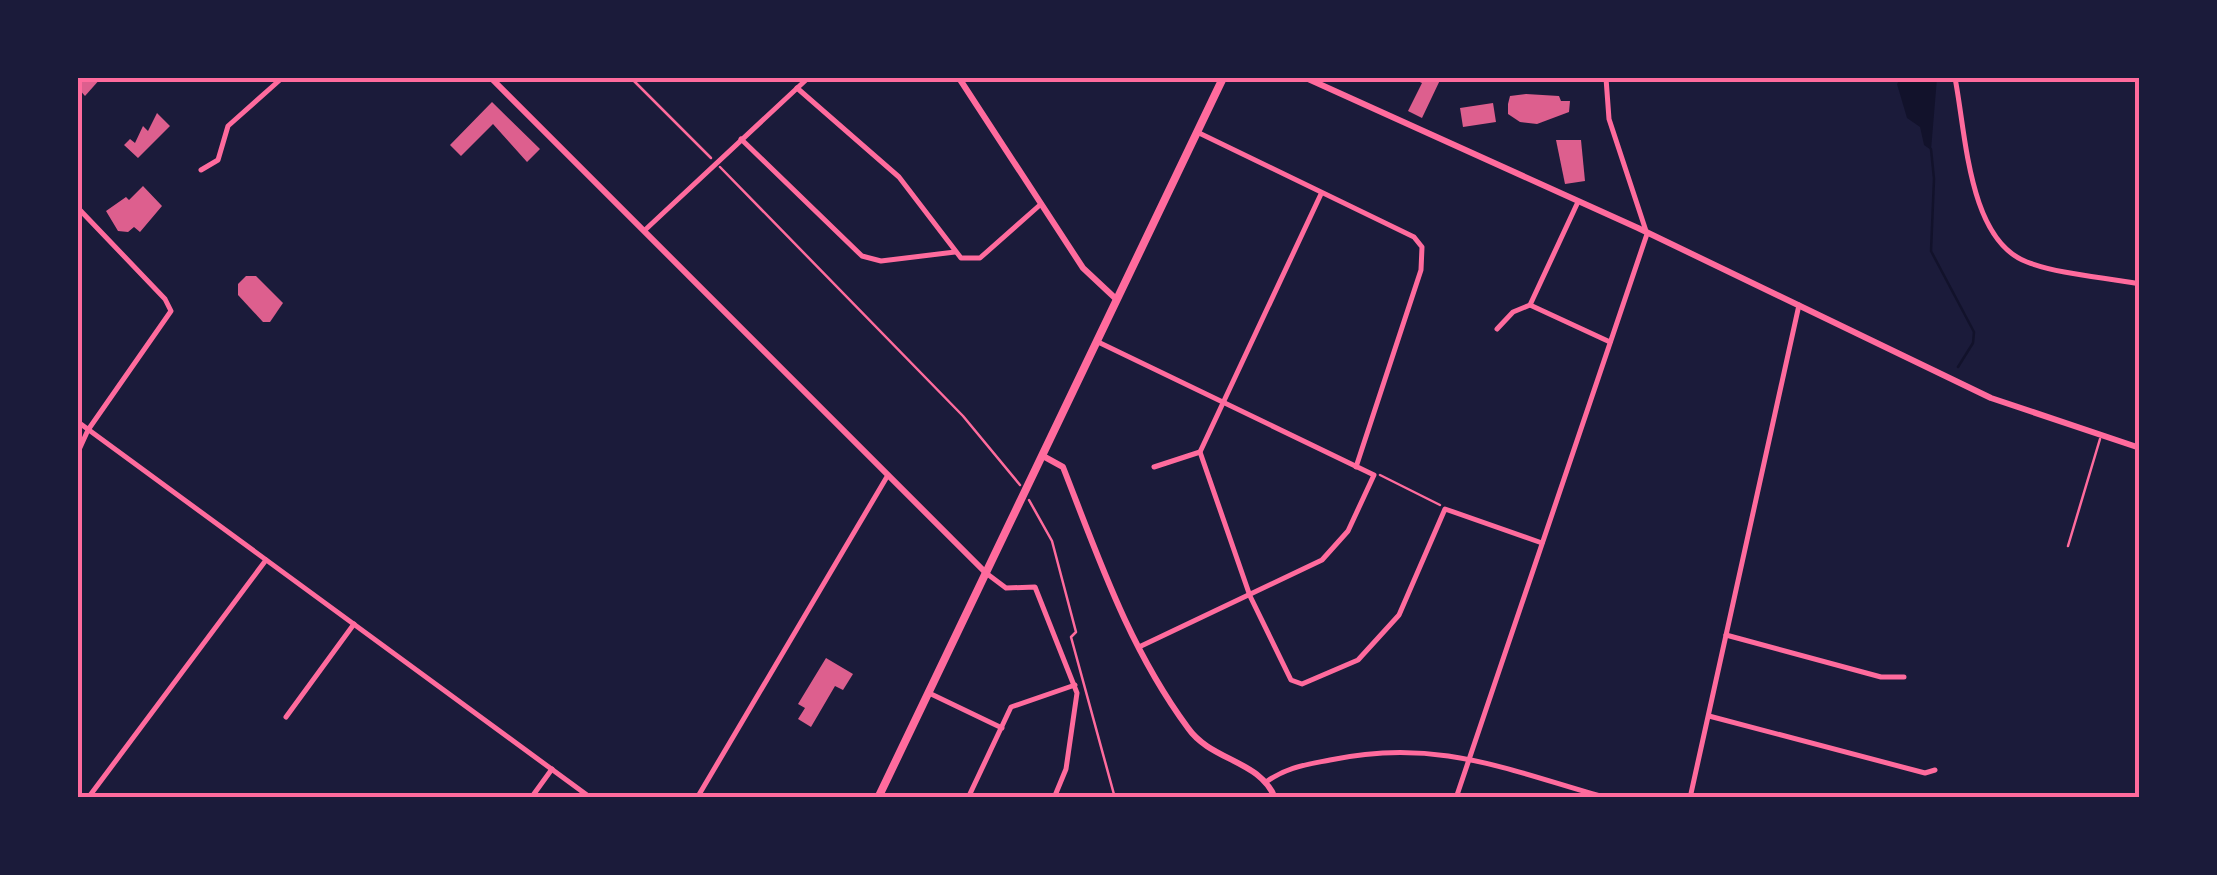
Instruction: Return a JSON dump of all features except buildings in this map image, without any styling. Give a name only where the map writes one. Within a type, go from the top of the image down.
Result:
[{"type":"main road","points":[[878,798],[1223,78]]},
{"type":"street","points":[[201,170],[218,160],[228,126],[282,78]]},
{"type":"street","points":[[492,78],[986,574],[1006,588],[1035,586],[1075,685],[1066,769],[1054,798]]},
{"type":"street","points":[[645,230],[808,78]]},
{"type":"street","points":[[958,78],[1091,279],[1115,298]]},
{"type":"street","points":[[1306,78],[1648,234],[1991,398],[2140,448]]},
{"type":"street","points":[[1456,798],[1466,759],[1648,234],[1610,119],[1606,78]]},
{"type":"street","points":[[1955,78],[1982,217],[1994,240],[2032,264],[2140,284]]},
{"type":"street","points":[[797,88],[899,177],[955,252],[968,260],[980,258],[1041,204]]},
{"type":"street","points":[[1196,132],[1414,237],[1422,247],[1421,270],[1356,467]]},
{"type":"street","points":[[741,140],[862,256],[881,261],[955,252]]},
{"type":"street","points":[[1321,194],[1220,402],[1200,452],[1250,596],[1290,680],[1302,684],[1358,660],[1399,615],[1445,509],[1542,543]]},
{"type":"street","points":[[1497,329],[1512,312],[1530,305],[1577,204]]},
{"type":"street","points":[[78,208],[164,298],[170,311],[88,430],[78,452]]},
{"type":"street","points":[[1530,305],[1610,342]]},
{"type":"street","points":[[1690,798],[1799,305]]},
{"type":"street","points":[[1096,340],[1374,475],[1335,549],[1313,566],[1136,648]]},
{"type":"street","points":[[78,422],[591,798]]},
{"type":"street","points":[[1154,467],[1200,452]]},
{"type":"street","points":[[1044,456],[1063,467],[1136,648],[1200,742],[1266,782],[1275,798]]},
{"type":"street","points":[[697,798],[888,475]]},
{"type":"street","points":[[88,798],[266,560]]},
{"type":"street","points":[[286,717],[354,624]]},
{"type":"street","points":[[1726,635],[1881,677],[1904,677]]},
{"type":"street","points":[[968,798],[1015,703],[1075,685]]},
{"type":"street","points":[[929,693],[1002,728]]},
{"type":"street","points":[[1709,716],[1925,773],[1935,770]]},
{"type":"street","points":[[1266,782],[1286,768],[1387,749],[1466,759],[1607,798]]},
{"type":"street","points":[[531,798],[552,769]]},
{"type":"lane","points":[[2068,546],[2100,437]]},
{"type":"path","points":[[631,78],[891,340],[1010,469],[1048,531],[1059,561],[1076,632],[1071,636],[1115,798]]},
{"type":"path","points":[[1374,475],[1383,475],[1445,509]]},
{"type":"shaded area","points":[[1901,78],[1937,78],[1931,150],[1924,145],[1920,127],[1907,118],[1897,84]]},
{"type":"waterway","points":[[1931,149],[1931,251],[1974,332],[1973,343],[1958,367]]}]
